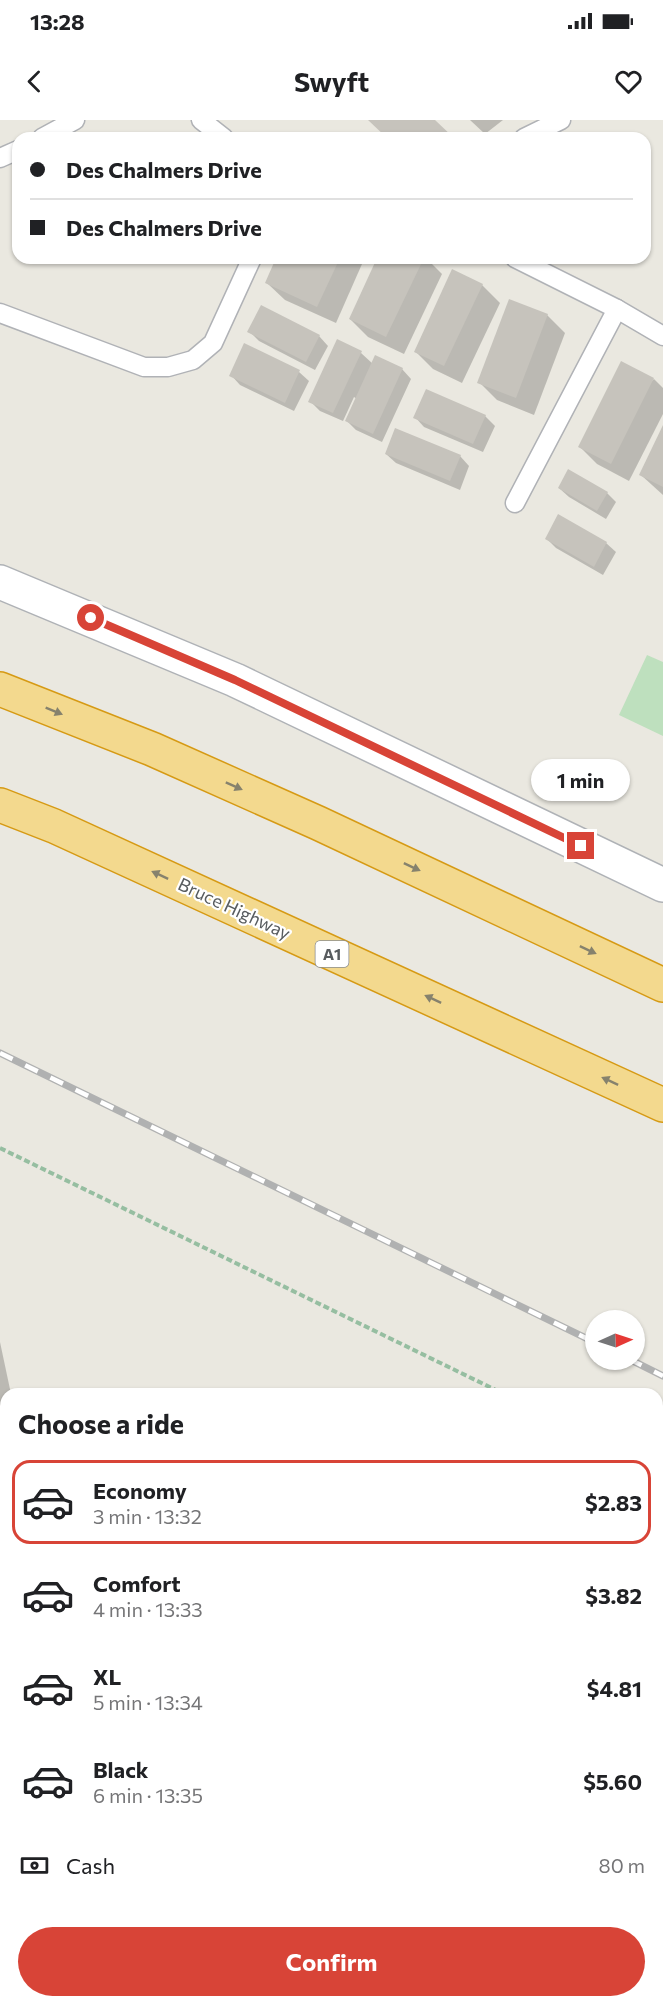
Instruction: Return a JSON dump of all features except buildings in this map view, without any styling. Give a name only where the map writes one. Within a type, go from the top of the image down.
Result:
[{"type":"highway","points":[[0,689],[152,749],[318,823],[663,985]]},
{"type":"highway","name":"Bruce Highway","points":[[0,806],[65,831],[663,1105]]},
{"type":"main road","points":[[0,582],[235,680],[663,885]]},
{"type":"lane","points":[[53,132],[75,120]]},
{"type":"lane","points":[[201,120],[216,132]]},
{"type":"lane","points":[[536,132],[561,120]]},
{"type":"lane","points":[[0,313],[144,367],[168,367],[193,360],[213,343],[249,264]]},
{"type":"lane","points":[[527,264],[617,309],[663,336]]},
{"type":"lane","points":[[515,503],[617,309]]},
{"type":"path","points":[[0,1148],[492,1388]]},
{"type":"green space","points":[[647,655],[663,662],[663,736],[619,715]]},
{"type":"railway","points":[[0,1053],[585,1338]]},
{"type":"railway","points":[[645,1367],[663,1376]]},
{"type":"route","points":[[91,618],[235,680],[581,846]]}]
